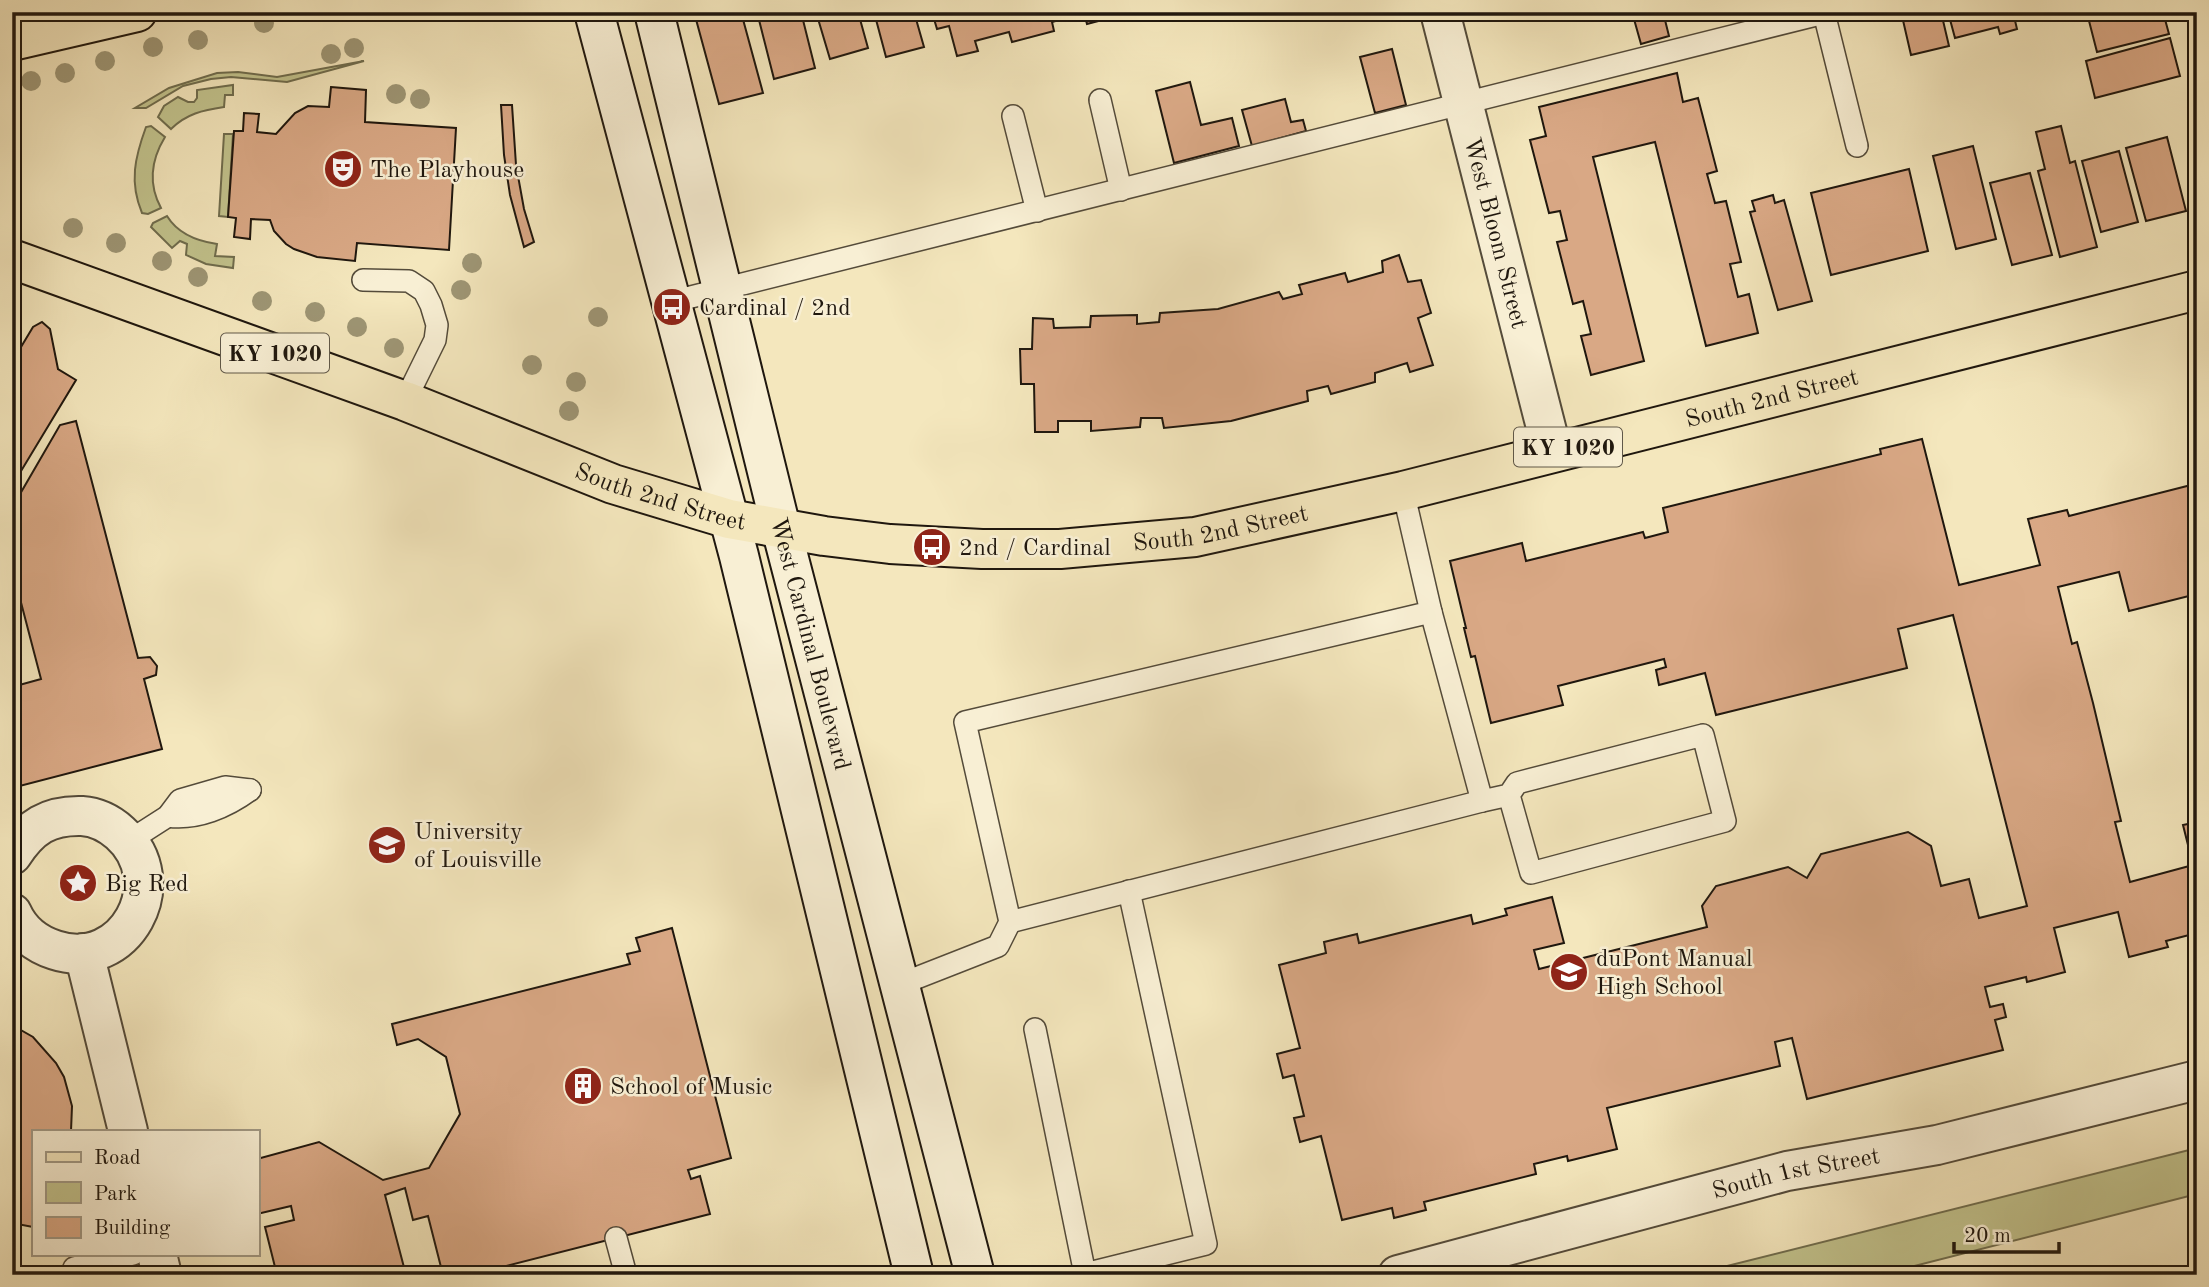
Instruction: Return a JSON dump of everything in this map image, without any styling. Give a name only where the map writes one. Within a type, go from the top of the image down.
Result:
[{"type":"main road","points":[[12,41],[137,12]]},
{"type":"main road","name":"West Cardinal Boulevard","points":[[594,12],[729,519],[914,1275]]},
{"type":"main road","name":"West Cardinal Boulevard","points":[[654,12],[781,528],[975,1275]]},
{"type":"main road","name":"West Bloom Street","points":[[1440,12],[1552,452]]},
{"type":"main road","name":"South 2nd Street","points":[[12,258],[405,401],[613,484],[729,519],[890,544],[982,549],[1060,549],[1195,537],[1403,491],[2197,290]]},
{"type":"main road","points":[[12,855],[24,837],[43,823],[66,816],[89,817],[111,825],[129,841],[139,859],[144,880],[142,901],[135,920],[121,936],[104,948],[84,953],[63,953],[43,946],[26,934],[12,913]]},
{"type":"main road","points":[[84,953],[128,1130]]},
{"type":"main road","name":"South 1st Street","points":[[1398,1275],[1787,1171],[1937,1145],[2197,1080]]},
{"type":"main road","points":[[157,1256],[162,1275]]},
{"type":"lane","points":[[671,302],[1826,13],[1857,146]]},
{"type":"lane","points":[[1100,100],[1121,190]]},
{"type":"lane","points":[[1013,116],[1037,211]]},
{"type":"lane","points":[[363,280],[409,281],[424,291],[431,305],[437,325],[435,340],[405,401]]},
{"type":"lane","points":[[1403,491],[1431,612],[1482,801]]},
{"type":"lane","points":[[901,984],[998,946],[1010,922],[965,722],[1431,612]]},
{"type":"lane","points":[[1010,922],[1482,801],[1513,789],[1703,734],[1726,821],[1531,873],[1513,789]]},
{"type":"lane","points":[[129,841],[168,816]]},
{"type":"lane","points":[[1035,1029],[1086,1274],[1206,1244],[1129,891]]},
{"type":"lane","points":[[616,1238],[626,1275]]},
{"type":"lane","points":[[74,1268],[125,1256]]},
{"type":"green space","points":[[364,61],[287,82],[231,77],[211,79],[183,86],[146,108],[135,108],[169,88],[217,73],[238,72],[277,77]]},
{"type":"green space","points":[[233,85],[233,95],[225,95],[224,107],[195,113],[171,129],[158,117],[164,106],[178,97],[194,102],[197,90]]},
{"type":"green space","points":[[151,126],[165,137],[153,172],[154,190],[161,208],[148,214],[142,213],[138,202],[135,170],[146,127]]},
{"type":"green space","points":[[224,134],[233,134],[228,217],[219,216]]},
{"type":"green space","points":[[167,216],[176,228],[188,236],[217,244],[215,256],[234,257],[233,268],[206,264],[186,255],[187,244],[180,241],[172,248],[151,227],[153,223]]},
{"type":"green space","points":[[2197,1148],[2197,1194],[1879,1275],[1691,1275]]},
{"type":"building","points":[[694,12],[741,12],[763,93],[719,104]]},
{"type":"building","points":[[757,12],[801,12],[815,68],[774,79]]},
{"type":"building","points":[[816,12],[858,12],[868,48],[830,59]]},
{"type":"building","points":[[874,12],[914,12],[924,47],[886,57]]},
{"type":"building","points":[[932,12],[1104,12],[1106,19],[1087,24],[1084,13],[1052,22],[1054,31],[1012,42],[1009,32],[975,41],[978,51],[957,56],[949,26],[937,29]]},
{"type":"building","points":[[1632,12],[1663,12],[1669,36],[1641,44]]},
{"type":"building","points":[[1916,12],[1941,12],[1949,46],[1911,55],[1902,16]]},
{"type":"building","points":[[1948,12],[2013,12],[2017,29],[2000,34],[1998,27],[1955,38]]},
{"type":"building","points":[[2106,12],[2163,12],[2169,34],[2097,52],[2088,17]]},
{"type":"building","points":[[2170,38],[2180,76],[2095,98],[2086,61]]},
{"type":"building","points":[[1392,49],[1406,105],[1375,113],[1360,57]]},
{"type":"building","points":[[1677,73],[1683,102],[1698,98],[1717,171],[1707,174],[1715,203],[1726,201],[1741,262],[1730,264],[1738,297],[1749,294],[1758,333],[1706,346],[1655,142],[1593,157],[1644,361],[1591,375],[1581,336],[1591,334],[1583,301],[1573,304],[1557,242],[1567,240],[1560,211],[1549,213],[1530,140],[1546,136],[1539,107]]},
{"type":"building","points":[[1190,82],[1201,125],[1232,118],[1239,146],[1174,163],[1156,91]]},
{"type":"building","name":"The Playhouse","points":[[331,87],[366,90],[365,122],[456,128],[449,250],[357,243],[355,261],[317,257],[286,244],[274,231],[270,220],[251,219],[250,239],[234,237],[236,218],[228,217],[234,131],[243,131],[244,113],[259,114],[257,132],[276,134],[295,113],[308,106],[329,107]]},
{"type":"building","points":[[1285,99],[1291,122],[1303,120],[1306,131],[1252,146],[1242,110]]},
{"type":"building","points":[[501,105],[512,105],[516,165],[524,209],[534,242],[524,247],[510,195]]},
{"type":"building","points":[[2061,126],[2070,163],[2075,161],[2097,247],[2060,257],[2038,171],[2045,169],[2036,132]]},
{"type":"building","points":[[2167,137],[2186,211],[2146,221],[2126,148]]},
{"type":"building","points":[[1973,146],[1996,239],[1956,249],[1933,156]]},
{"type":"building","points":[[2119,151],[2138,222],[2101,232],[2082,161]]},
{"type":"building","points":[[1909,169],[1928,251],[1831,275],[1811,193]]},
{"type":"building","points":[[2030,173],[2052,255],[2012,265],[1990,183]]},
{"type":"building","points":[[1773,195],[1775,203],[1784,200],[1812,301],[1778,310],[1750,212],[1755,211],[1752,201]]},
{"type":"building","points":[[1399,255],[1408,282],[1421,280],[1431,313],[1418,318],[1433,365],[1410,372],[1407,363],[1375,373],[1375,382],[1331,394],[1328,386],[1307,391],[1308,401],[1231,421],[1164,428],[1162,418],[1141,418],[1140,427],[1091,431],[1091,421],[1058,421],[1058,432],[1035,432],[1034,384],[1021,384],[1020,349],[1032,349],[1033,318],[1053,319],[1054,328],[1090,327],[1091,316],[1137,315],[1137,324],[1159,322],[1160,313],[1218,309],[1279,292],[1283,299],[1302,294],[1299,285],[1345,273],[1348,282],[1383,272],[1382,261]]},
{"type":"building","points":[[42,322],[50,329],[58,369],[76,380],[12,486],[12,362],[33,327]]},
{"type":"building","points":[[76,421],[138,658],[150,657],[157,666],[156,675],[144,679],[162,749],[12,788],[12,687],[41,679],[12,568],[12,489],[20,494],[60,425]]},
{"type":"building","name":"duPont Manual High School","points":[[1922,439],[1959,585],[2040,565],[2028,519],[2067,510],[2069,516],[2191,485],[2189,478],[2197,476],[2197,594],[2129,611],[2119,572],[2058,587],[2072,644],[2077,642],[2093,703],[2121,821],[2115,822],[2130,882],[2193,865],[2183,825],[2197,822],[2197,933],[2166,941],[2168,947],[2129,957],[2118,912],[2054,928],[2065,972],[2027,982],[2026,977],[1985,987],[1990,1007],[2003,1004],[2006,1017],[1995,1020],[2003,1050],[1807,1099],[1792,1038],[1775,1042],[1780,1066],[1607,1108],[1617,1149],[1568,1161],[1567,1156],[1534,1164],[1536,1174],[1424,1202],[1426,1210],[1394,1218],[1392,1208],[1342,1220],[1321,1136],[1300,1142],[1294,1118],[1304,1116],[1294,1075],[1283,1078],[1277,1054],[1300,1048],[1279,965],[1326,953],[1324,942],[1357,934],[1359,943],[1471,915],[1473,924],[1507,915],[1505,909],[1552,897],[1564,943],[1534,950],[1539,969],[1707,927],[1702,906],[1716,886],[1788,867],[1807,878],[1821,854],[1908,832],[1931,846],[1941,886],[1969,879],[1979,918],[2027,906],[1953,615],[1898,629],[1907,668],[1716,715],[1705,673],[1659,685],[1656,670],[1666,667],[1664,659],[1558,686],[1563,705],[1491,723],[1475,656],[1471,657],[1464,628],[1450,561],[1522,543],[1526,561],[1643,532],[1645,538],[1668,532],[1663,508],[1881,454],[1880,449]]},
{"type":"building","name":"School of Music","points":[[672,928],[731,1158],[688,1170],[691,1179],[700,1176],[710,1214],[471,1275],[443,1275],[428,1216],[413,1220],[405,1188],[385,1195],[406,1275],[277,1275],[265,1227],[294,1220],[291,1206],[259,1214],[259,1158],[319,1142],[383,1180],[429,1168],[460,1114],[446,1057],[418,1039],[397,1045],[392,1024],[630,964],[627,954],[640,951],[636,938]]},
{"type":"building","points":[[12,1025],[33,1037],[56,1063],[64,1077],[72,1106],[71,1130],[32,1130],[32,1227],[12,1223]]},
{"type":"place","name":"The Playhouse","points":[[343,169]]},
{"type":"place","name":"Cardinal / 2nd","points":[[672,307]]},
{"type":"place","name":"2nd / Cardinal","points":[[932,547]]},
{"type":"place","name":"University of Louisville","points":[[387,845]]},
{"type":"place","name":"Big Red","points":[[78,883]]},
{"type":"place","name":"duPont Manual High School","points":[[1569,972]]},
{"type":"place","name":"School of Music","points":[[583,1086]]}]
